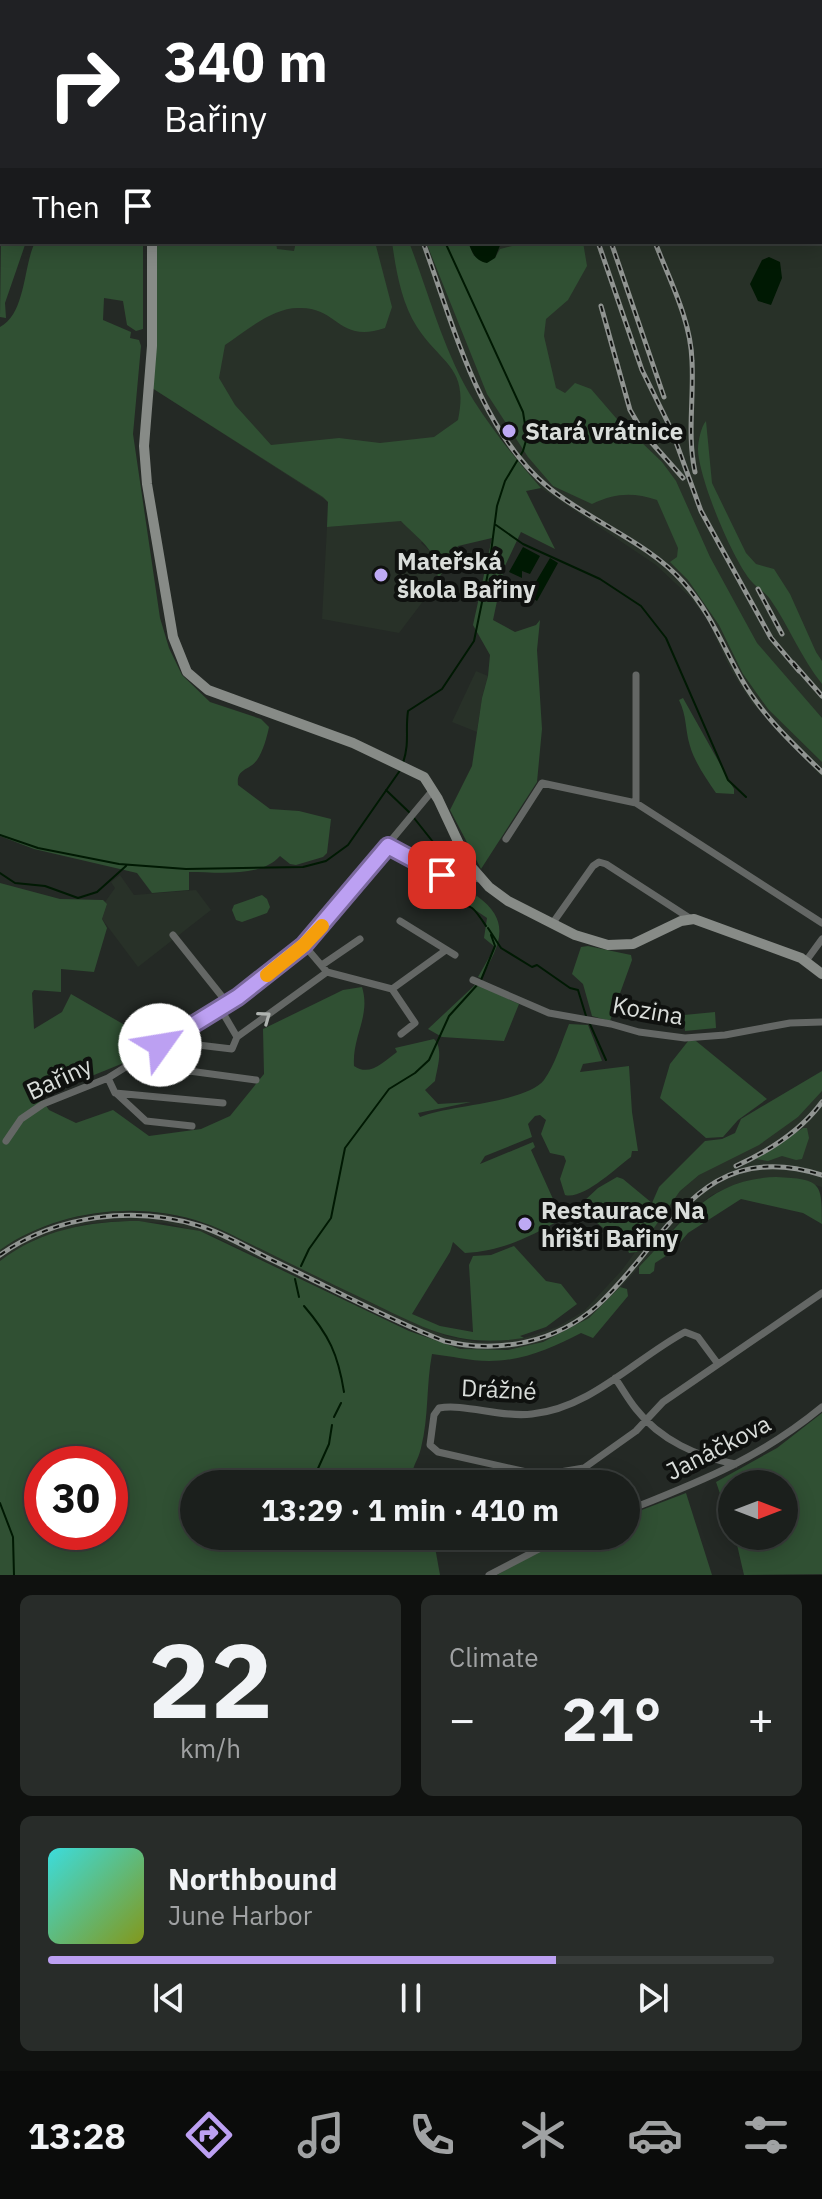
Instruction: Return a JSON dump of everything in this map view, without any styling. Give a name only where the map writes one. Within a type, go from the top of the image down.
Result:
[{"type":"main road","points":[[152,244],[152,346],[144,446],[147,484],[173,637],[181,661],[191,677],[212,692],[353,743],[424,777],[434,790],[468,863],[481,879],[503,898],[552,924],[592,941],[623,945],[641,941],[691,919],[806,961],[822,974]]},
{"type":"street","points":[[636,675],[636,803]]},
{"type":"street","points":[[506,839],[542,783],[636,803],[822,923]]},
{"type":"street","name":"Bařiny","points":[[6,1141],[21,1119],[43,1104],[108,1078],[228,1004],[304,945],[434,790]]},
{"type":"street","points":[[388,846],[442,875],[481,879]]},
{"type":"street","points":[[552,924],[599,862],[691,919]]},
{"type":"street","points":[[400,921],[455,955]]},
{"type":"street","points":[[173,935],[228,1004]]},
{"type":"street","points":[[178,1034],[190,1044],[232,1049],[237,1037],[360,939]]},
{"type":"street","points":[[806,961],[822,939]]},
{"type":"street","points":[[304,945],[324,969],[392,989],[415,1023],[401,1034]]},
{"type":"street","points":[[392,989],[446,950]]},
{"type":"street","name":"Kozina","points":[[473,980],[549,1013],[639,1032],[685,1038],[725,1035],[790,1023],[822,1022]]},
{"type":"street","points":[[220,1008],[237,1037]]},
{"type":"street","points":[[142,1056],[152,1066],[256,1080]]},
{"type":"street","points":[[108,1078],[115,1093],[146,1121],[192,1126]]},
{"type":"street","points":[[115,1093],[223,1103]]},
{"type":"street","name":"Drážné","points":[[580,1470],[636,1431],[655,1408],[822,1293]]},
{"type":"street","name":"Drážné","points":[[515,1470],[438,1452],[430,1445],[429,1438],[435,1412],[446,1407],[499,1414],[536,1414],[572,1404],[685,1332],[698,1337],[718,1364]]},
{"type":"street","points":[[615,1378],[635,1408],[691,1452],[737,1465]]},
{"type":"street","name":"Janáčkova","points":[[640,1505],[737,1465],[776,1443],[822,1407]]},
{"type":"street","points":[[489,1575],[532,1550]]},
{"type":"shaded area","points":[[1,244],[25,244],[5,303],[6,318],[0,317]]},
{"type":"shaded area","points":[[34,244],[143,244],[143,329],[136,331],[127,325],[123,301],[104,298],[103,320],[131,332],[130,338],[139,340],[141,346],[133,434],[160,618],[169,648],[182,675],[210,702],[261,719],[269,727],[259,756],[239,775],[238,785],[270,809],[299,811],[331,819],[327,853],[323,857],[296,865],[280,856],[262,868],[250,871],[189,872],[189,890],[152,893],[137,873],[34,849],[0,836],[0,327],[15,311]]},
{"type":"shaded area","points":[[155,244],[276,244],[277,249],[294,251],[296,244],[376,244],[392,307],[385,328],[357,331],[311,309],[288,309],[260,321],[225,345],[219,378],[235,405],[271,445],[339,438],[380,443],[434,437],[458,420],[460,388],[451,368],[426,340],[407,307],[392,244],[410,244],[463,383],[498,435],[541,488],[526,491],[555,549],[521,532],[504,568],[493,620],[515,632],[536,625],[540,620],[537,650],[542,729],[537,782],[481,869],[450,810],[472,766],[488,676],[490,655],[473,625],[492,538],[458,546],[437,581],[438,571],[433,555],[401,521],[327,527],[328,502],[323,497],[152,388]]},
{"type":"shaded area","points":[[163,244],[822,244],[822,777],[752,703],[731,670],[707,619],[691,598],[656,565],[541,488],[515,459],[501,437],[421,543],[437,557],[437,581],[430,597],[424,600],[399,633],[322,619],[327,527],[363,524],[158,392]]},
{"type":"shaded area","points":[[427,244],[469,244],[474,256],[495,258],[500,249],[516,244],[583,244],[587,266],[568,300],[546,319],[544,336],[556,388],[565,393],[575,383],[591,389],[662,462],[676,481],[710,557],[757,643],[822,718],[822,762],[768,709],[743,674],[719,625],[688,580],[670,562],[677,557],[678,548],[657,500],[624,495],[592,504],[553,486],[528,457],[487,394]]},
{"type":"shaded area","points":[[469,244],[501,244],[495,258],[487,263],[473,253]]},
{"type":"shaded area","points":[[769,257],[780,262],[782,278],[771,305],[758,301],[750,284],[762,260]]},
{"type":"shaded area","points":[[706,421],[712,483],[746,553],[756,564],[774,569],[790,594],[822,661],[822,684],[770,599],[744,571],[727,539],[700,463],[699,443]]},
{"type":"shaded area","points":[[523,547],[540,556],[530,574],[522,571],[522,578],[509,572]]},
{"type":"shaded area","points":[[550,558],[558,563],[537,601],[528,595]]},
{"type":"shaded area","points":[[476,671],[488,676],[477,732],[452,722]]},
{"type":"shaded area","points":[[683,698],[734,794],[716,793],[698,764],[690,746],[679,700]]},
{"type":"shaded area","points":[[120,875],[134,895],[196,890],[211,910],[138,967],[102,919],[105,902],[115,888],[111,882]]},
{"type":"shaded area","points":[[0,883],[60,899],[103,900],[107,904],[102,919],[107,928],[94,972],[61,969],[61,992],[34,990],[32,993],[34,1029],[62,1012],[71,994],[123,1024],[126,1062],[40,1097],[49,1110],[76,1123],[113,1110],[149,1136],[201,1129],[230,1116],[264,1074],[263,1029],[343,990],[362,987],[364,997],[354,1066],[371,1069],[397,1052],[395,1048],[434,1039],[439,1048],[438,1065],[435,1081],[425,1090],[438,1104],[471,1102],[418,1113],[420,1117],[504,1099],[535,1088],[552,1067],[569,1024],[588,1025],[602,1061],[583,1064],[580,1072],[629,1066],[638,1151],[632,1151],[631,1157],[590,1188],[565,1195],[560,1179],[566,1161],[564,1156],[550,1153],[541,1134],[546,1120],[540,1115],[535,1116],[528,1124],[532,1137],[485,1156],[480,1164],[533,1142],[535,1147],[531,1150],[562,1219],[527,1237],[492,1249],[465,1253],[453,1242],[412,1314],[440,1326],[473,1332],[469,1265],[473,1256],[491,1255],[514,1246],[546,1281],[561,1284],[577,1304],[546,1327],[520,1336],[524,1338],[461,1338],[425,1328],[218,1228],[153,1212],[99,1213],[72,1218],[22,1236],[0,1250]]},
{"type":"shaded area","points":[[262,895],[270,907],[267,913],[242,922],[236,920],[232,910],[234,905]]},
{"type":"shaded area","points":[[477,896],[495,915],[499,925],[497,945],[481,978],[478,977],[495,947],[484,938],[487,918],[465,903],[454,908],[446,907],[444,903],[462,898],[471,900]]},
{"type":"shaded area","points":[[581,947],[631,955],[632,960],[610,1021],[592,1016],[583,984],[572,974]]},
{"type":"shaded area","points":[[476,984],[519,1004],[504,1041],[442,1037],[428,1029]]},
{"type":"shaded area","points":[[715,1012],[716,1028],[685,1031],[684,1015]]},
{"type":"shaded area","points":[[689,1040],[696,1041],[767,1099],[738,1120],[723,1137],[706,1138],[660,1098],[670,1064]]},
{"type":"shaded area","points":[[822,1071],[822,1091],[798,1117],[759,1145],[699,1175],[680,1191],[637,1252],[629,1253],[584,1212],[583,1202],[617,1177],[652,1203],[659,1187],[705,1141],[722,1139],[735,1133],[741,1119]]},
{"type":"shaded area","points":[[822,1091],[822,1187],[790,1178],[762,1178],[736,1184],[712,1195],[685,1216],[603,1307],[561,1335],[526,1347],[477,1351],[443,1345],[211,1235],[165,1223],[118,1221],[86,1224],[37,1239],[0,1261],[0,1250],[8,1244],[33,1231],[71,1218],[117,1211],[166,1214],[215,1227],[446,1336],[477,1342],[524,1338],[557,1327],[584,1311],[622,1270],[680,1191],[699,1175],[798,1117]]},
{"type":"shaded area","points":[[807,1128],[809,1138],[802,1159],[782,1156],[768,1161],[756,1159]]},
{"type":"shaded area","points":[[776,1177],[803,1179],[816,1186],[820,1192],[822,1224],[803,1213],[741,1199],[688,1233],[672,1252],[655,1263],[654,1271],[650,1274],[639,1274],[639,1267],[698,1206],[732,1186]]},
{"type":"shaded area","points":[[139,1221],[200,1231],[409,1331],[460,1349],[508,1350],[543,1342],[589,1318],[620,1287],[627,1289],[628,1296],[593,1338],[581,1333],[537,1353],[514,1359],[489,1361],[432,1354],[425,1425],[413,1470],[180,1470],[180,1550],[436,1550],[440,1575],[0,1575],[0,1261],[15,1250],[48,1235],[84,1225]]},
{"type":"shaded area","points":[[822,1413],[822,1574],[744,1575],[738,1550],[798,1550],[798,1470],[738,1470],[777,1448]]},
{"type":"shaded area","points":[[686,1493],[712,1575],[497,1575],[540,1550],[640,1550],[640,1511]]},
{"type":"waterway","points":[[403,763],[408,711],[442,689],[474,641],[489,568],[497,506],[505,481],[523,451],[527,437],[523,412],[446,244]]},
{"type":"waterway","points":[[496,525],[523,544],[600,579],[641,606],[666,638],[728,780],[746,797]]},
{"type":"waterway","points":[[0,835],[38,848],[119,864],[186,869],[303,867],[326,861],[348,845],[401,769]]},
{"type":"waterway","points":[[386,790],[410,813]]},
{"type":"waterway","points":[[414,818],[441,852],[441,870]]},
{"type":"waterway","points":[[0,873],[15,883],[45,886],[78,898],[97,892],[126,866]]},
{"type":"waterway","points":[[440,878],[446,903],[470,907],[486,926]]},
{"type":"waterway","points":[[488,928],[501,948],[578,990],[586,1016]]},
{"type":"waterway","points":[[481,980],[495,946],[491,935]]},
{"type":"waterway","points":[[301,1266],[331,1218],[345,1148],[389,1089],[429,1060],[449,1016],[478,984]]},
{"type":"waterway","points":[[589,1022],[606,1060]]},
{"type":"waterway","points":[[295,1279],[299,1297]]},
{"type":"waterway","points":[[304,1306],[331,1346],[344,1392]]},
{"type":"waterway","points":[[334,1417],[341,1403]]},
{"type":"waterway","points":[[317,1470],[329,1444],[332,1425]]},
{"type":"waterway","points":[[0,1503],[13,1537],[14,1575]]},
{"type":"railway","points":[[424,244],[471,374],[504,437],[549,488],[636,544],[683,582],[709,617],[742,680],[759,705],[822,772]]},
{"type":"railway","points":[[599,244],[642,370],[672,431],[701,511],[771,638],[799,671]]},
{"type":"railway","points":[[612,244],[664,397]]},
{"type":"railway","points":[[656,244],[678,300],[691,346],[691,444],[695,472]]},
{"type":"railway","points":[[601,306],[630,410],[644,434],[683,478]]},
{"type":"railway","points":[[758,589],[782,634]]},
{"type":"railway","points":[[793,663],[822,696]]},
{"type":"railway","points":[[736,1166],[783,1140],[804,1123],[822,1102]]},
{"type":"railway","points":[[0,1255],[22,1241],[71,1223],[123,1215],[175,1220],[219,1233],[444,1341],[464,1345],[505,1345],[545,1337],[582,1318],[623,1279],[690,1201],[716,1182],[745,1170],[780,1167],[822,1175]]},
{"type":"slow traffic","points":[[267,975],[322,926]]},
{"type":"place","name":"Stará vrátnice","points":[[509,431]]},
{"type":"place","name":"Mateřská škola Bařiny","points":[[381,575]]},
{"type":"place","name":"Restaurace Na hřišti Bařiny","points":[[525,1224]]},
{"type":"route","points":[[160,1045],[238,997],[304,945],[388,846],[442,875]]}]
